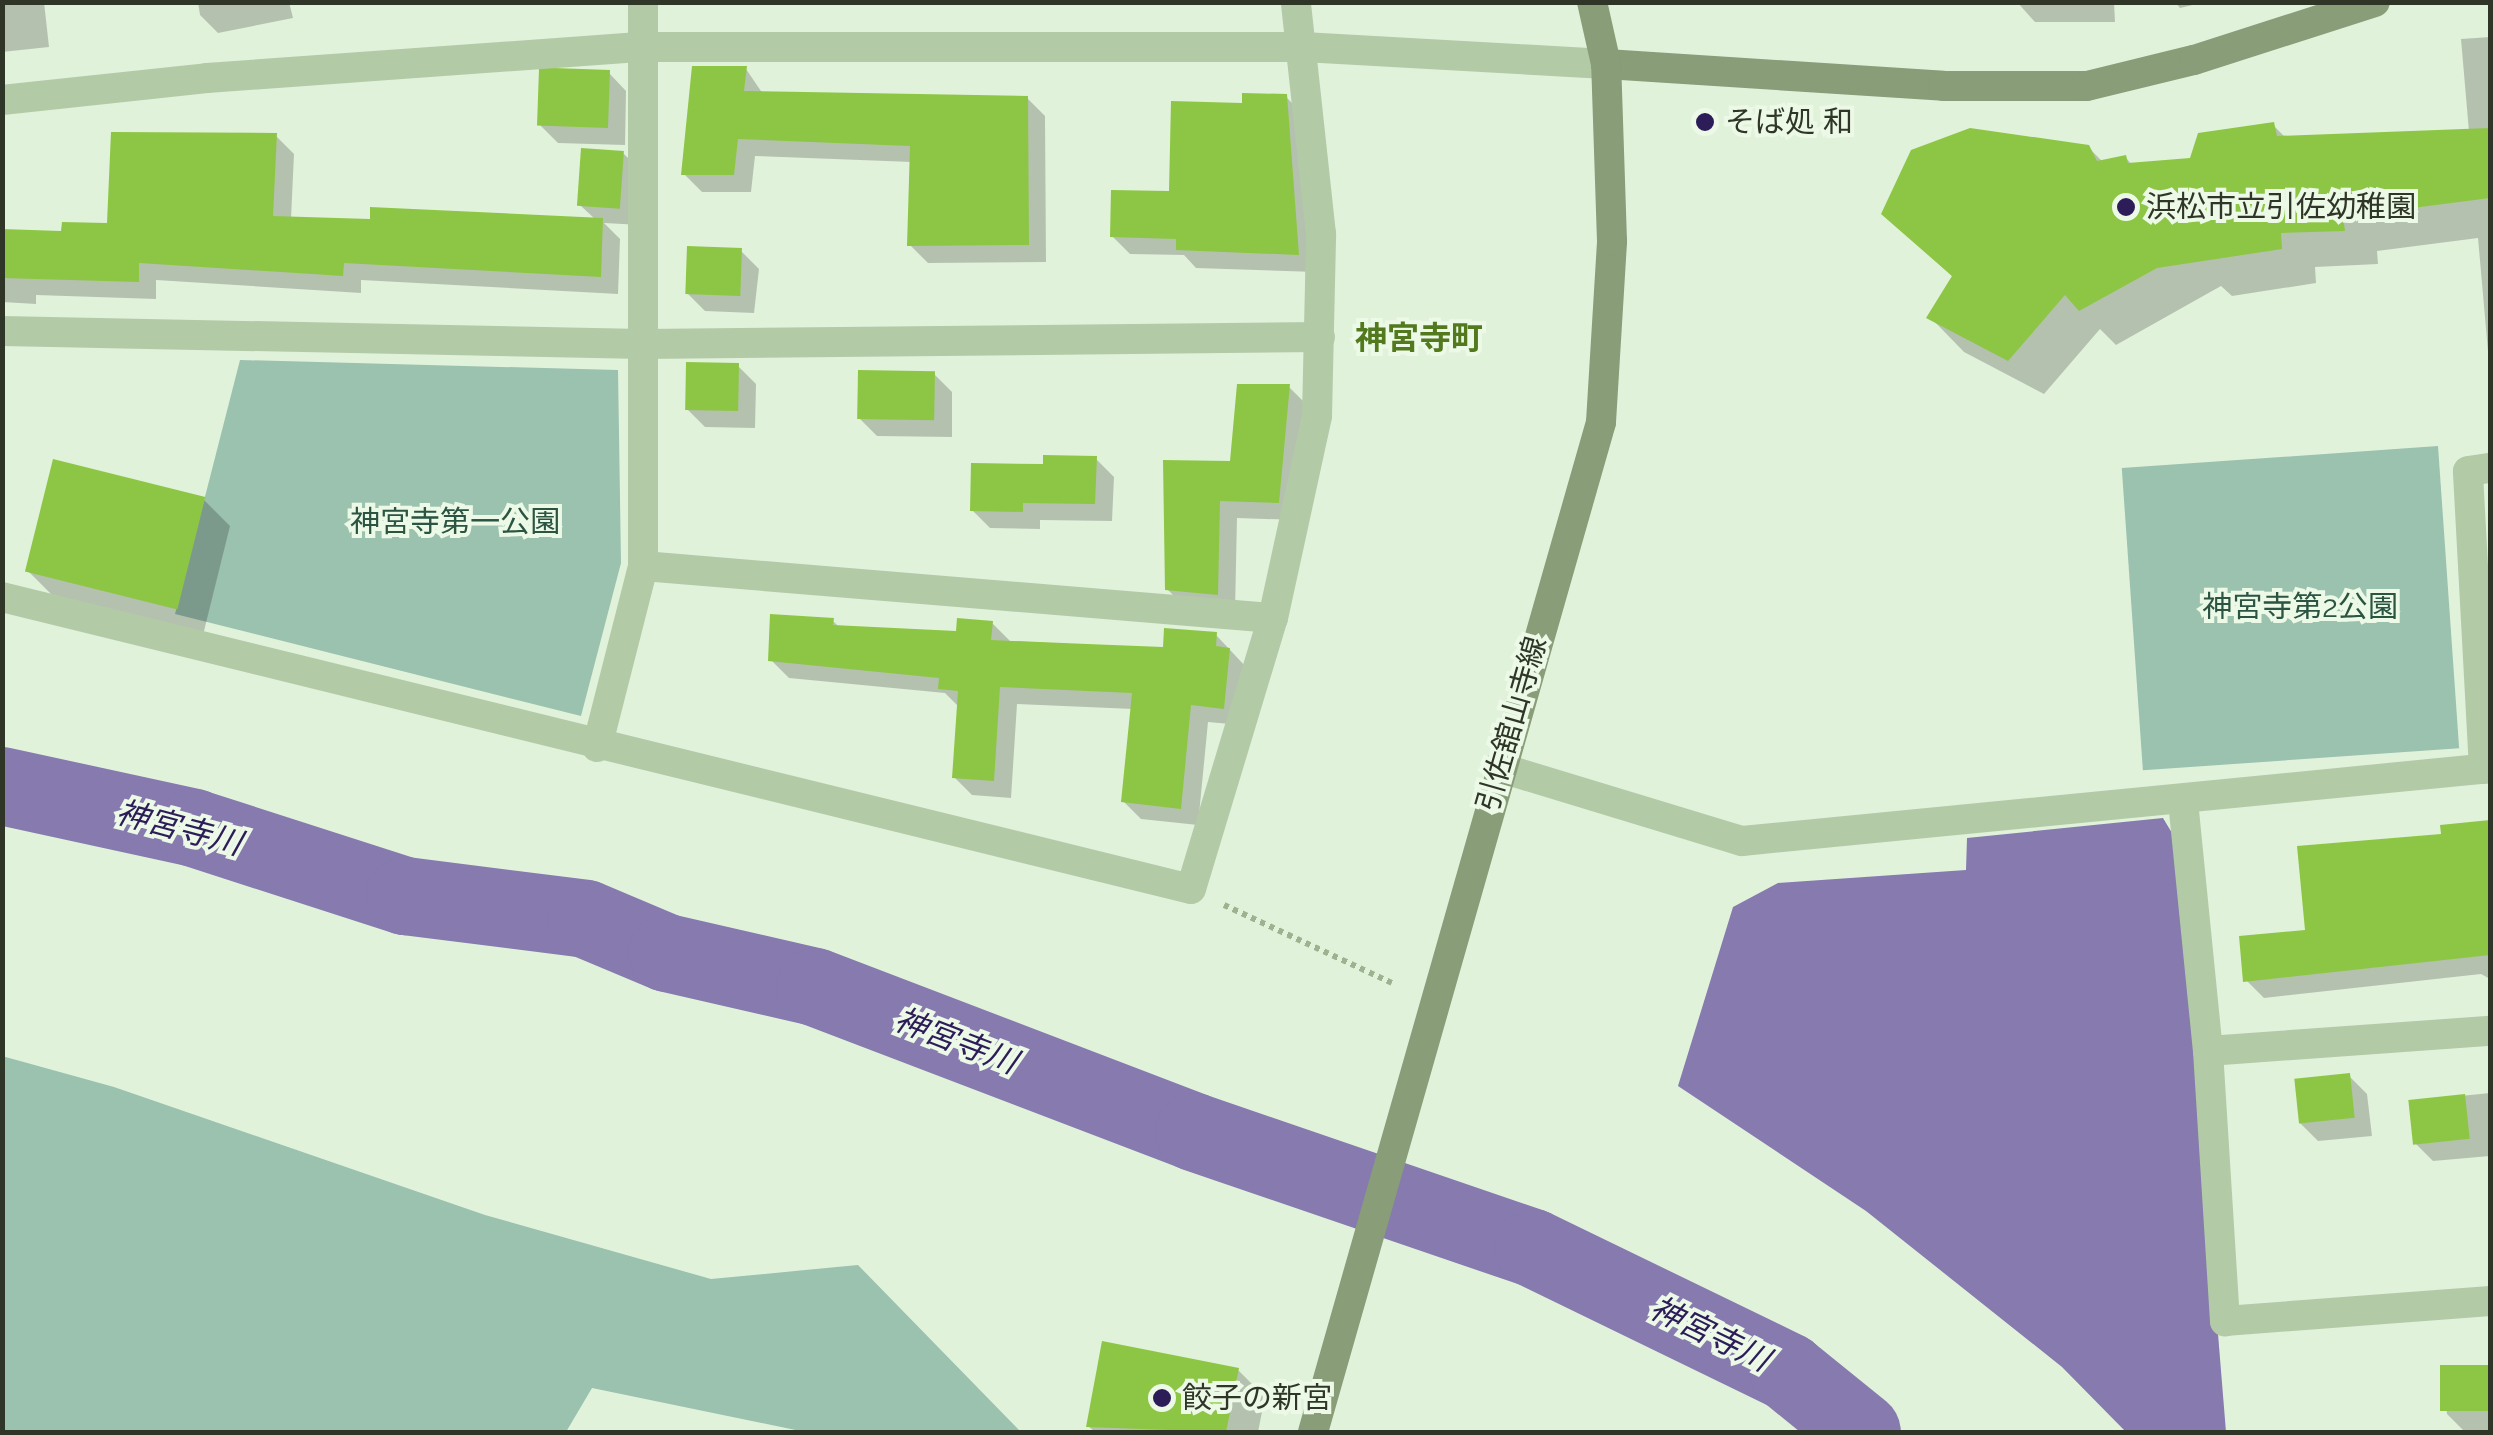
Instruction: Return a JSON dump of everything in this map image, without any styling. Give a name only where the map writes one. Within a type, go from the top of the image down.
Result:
[{"type":"main road","name":"引佐舘山寺線","points":[[1313,1432],[1498,768],[1601,422],[1612,241],[1606,64],[1592,2]]},
{"type":"main road","points":[[1606,64],[1943,86],[2087,86],[2194,60],[2375,2]]},
{"type":"street","points":[[597,747],[643,566],[643,2]]},
{"type":"street","points":[[2,597],[597,747],[1191,890],[1273,618],[1317,416],[1320,234],[1296,2]]},
{"type":"street","points":[[2,100],[207,78],[643,47],[1303,47],[1606,64]]},
{"type":"street","points":[[2,331],[643,344],[1320,337]]},
{"type":"street","points":[[1498,768],[1742,841],[2183,802],[2487,768],[2468,471],[2490,468]]},
{"type":"street","points":[[643,566],[1273,618]]},
{"type":"street","points":[[2183,802],[2208,1051],[2224,1321],[2490,1300]]},
{"type":"street","points":[[2208,1051],[2490,1031]]},
{"type":"path","points":[[1191,890],[1392,983]]},
{"type":"green space","name":"神宮寺第一公園","points":[[240,360],[618,370],[621,563],[581,716],[175,614]]},
{"type":"green space","name":"神宮寺第2公園","points":[[2438,446],[2459,748],[2143,770],[2122,468]]},
{"type":"green space","points":[[2,1056],[114,1087],[485,1215],[711,1279],[858,1265],[1021,1432],[805,1432],[592,1388],[566,1432],[3,1432]]},
{"type":"shaded area","points":[[2163,818],[2178,843],[2226,1432],[2126,1432],[2062,1367],[1866,1211],[1678,1086],[1733,907],[1778,883],[1966,870],[1967,838]]},
{"type":"building","points":[[692,66],[747,66],[744,91],[1028,96],[1029,245],[907,246],[910,146],[738,139],[734,175],[681,175]]},
{"type":"building","points":[[539,68],[610,70],[608,128],[537,125]]},
{"type":"building","points":[[1242,93],[1287,94],[1299,255],[1176,250],[1176,239],[1110,237],[1111,190],[1169,191],[1171,101],[1242,103]]},
{"type":"building","points":[[2274,122],[2277,136],[2490,128],[2490,198],[2343,217],[2345,231],[2281,233],[2282,249],[2157,268],[2079,311],[2065,295],[2008,361],[1926,318],[1952,276],[1881,214],[1911,150],[1970,128],[2089,145],[2097,161],[2126,155],[2128,163],[2190,158],[2198,133]]},
{"type":"building","points":[[111,132],[277,133],[273,216],[370,219],[370,207],[603,218],[601,277],[344,263],[343,276],[139,263],[139,282],[2,278],[2,229],[61,231],[62,222],[107,223]]},
{"type":"building","points":[[581,148],[624,151],[620,209],[577,206]]},
{"type":"building","points":[[687,246],[742,248],[740,296],[685,294]]},
{"type":"building","points":[[686,362],[739,363],[738,411],[685,410]]},
{"type":"building","points":[[858,370],[935,371],[934,420],[857,419]]},
{"type":"building","points":[[1237,384],[1290,384],[1279,503],[1220,501],[1218,595],[1165,590],[1163,460],[1230,461]]},
{"type":"building","points":[[1043,455],[1097,456],[1095,504],[1023,503],[1023,512],[970,511],[971,463],[1043,464]]},
{"type":"building","points":[[53,459],[205,497],[177,610],[25,572]]},
{"type":"building","points":[[770,614],[834,618],[833,625],[956,631],[957,618],[993,621],[991,640],[1087,644],[1163,647],[1164,628],[1217,632],[1216,646],[1230,648],[1224,709],[1191,705],[1181,809],[1121,802],[1132,693],[1000,687],[994,781],[952,778],[958,691],[938,689],[939,678],[768,661]]},
{"type":"building","points":[[2490,820],[2490,955],[2243,982],[2239,936],[2305,930],[2297,846],[2441,834],[2440,825]]},
{"type":"building","points":[[2350,1073],[2355,1118],[2299,1124],[2294,1079]]},
{"type":"building","points":[[2465,1094],[2470,1139],[2413,1145],[2408,1100]]},
{"type":"building","name":"餃子の新宮","points":[[1102,1341],[1239,1368],[1226,1432],[1086,1427]]},
{"type":"building","points":[[2440,1365],[2490,1365],[2490,1411],[2440,1411]]},
{"type":"waterway","name":"神宮寺川","points":[[2,786],[194,828],[405,896],[586,919],[667,953],[815,987],[1194,1132],[1533,1248],[1788,1372],[1862,1432]]},
{"type":"place","name":"そば処 和","points":[[1705,122]]},
{"type":"place","name":"浜松市立引佐幼稚園","points":[[2126,207]]},
{"type":"place","name":"餃子の新宮","points":[[1162,1398]]},
{"type":"district","name":"神宮寺町","points":[[1419,338]]}]
